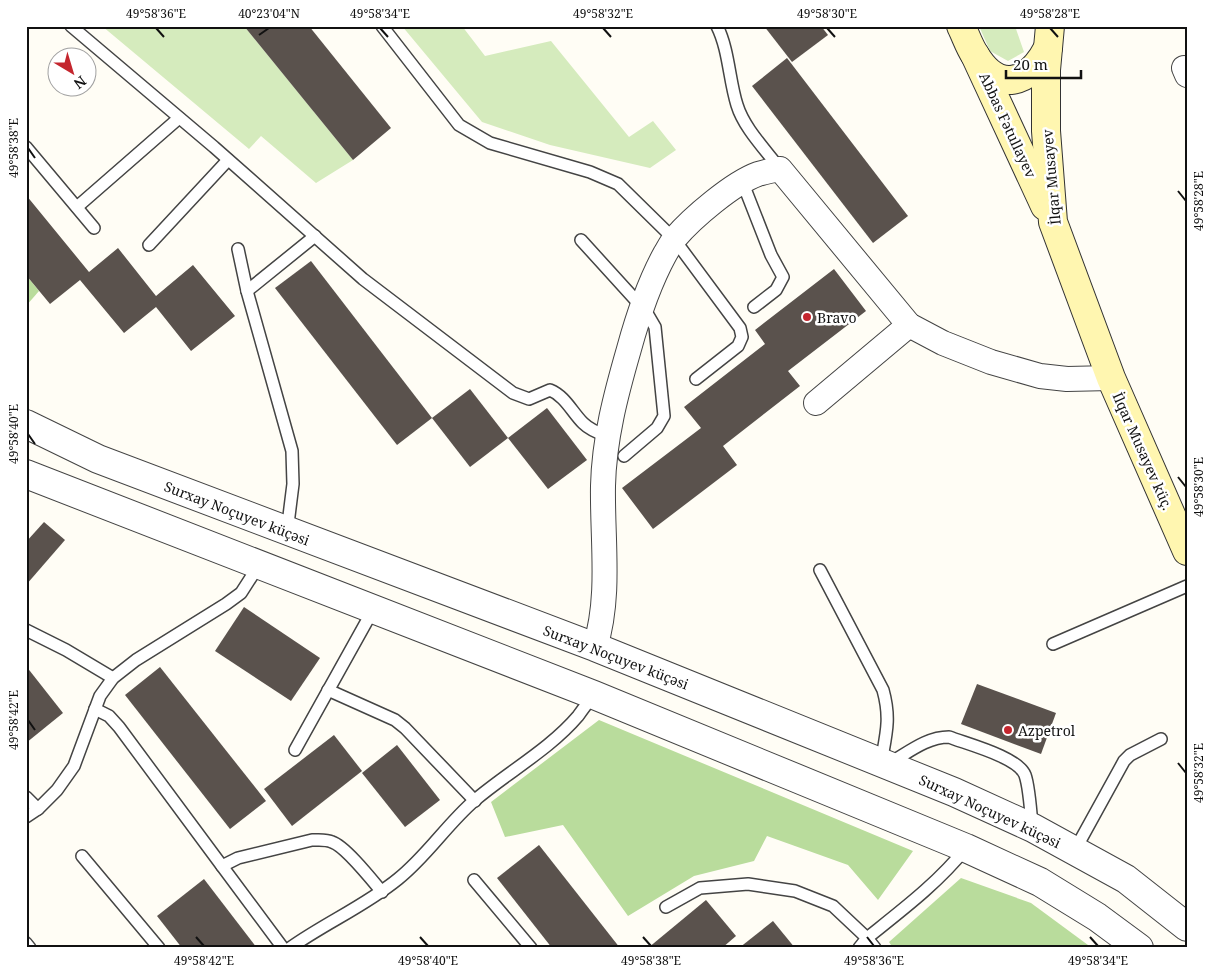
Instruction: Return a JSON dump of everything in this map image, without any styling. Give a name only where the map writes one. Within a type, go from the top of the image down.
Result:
[{"type":"main road","name":"Abbas Fətullayev","points":[[961,26],[1053,222]]},
{"type":"main road","points":[[975,55],[998,78],[1011,80],[1021,78],[1033,70],[1042,60],[1049,37]]},
{"type":"main road","name":"İlqar Musayev","points":[[1049,37],[1046,131],[1053,222],[1111,378]]},
{"type":"main road","name":"İlqar Musayev küç.","points":[[1111,378],[1187,551]]},
{"type":"street","points":[[595,648],[601,628],[604,598],[603,484],[607,436],[615,399],[641,306],[656,269],[674,239],[698,215],[742,182],[757,174],[780,169],[909,325],[943,343],[991,362],[1040,376],[1067,379],[1111,378]]},
{"type":"street","points":[[816,403],[909,325]]},
{"type":"street","name":"Surxay Noçuyev küçəsi","points":[[26,424],[98,459],[595,648],[954,792],[1033,828],[1126,879],[1187,927]]},
{"type":"street","points":[[26,474],[594,695],[966,848],[1040,882],[1097,917],[1139,948]]},
{"type":"lane","points":[[71,26],[228,160],[363,279],[512,393],[529,399],[550,390],[558,393],[583,423],[591,430],[607,436]]},
{"type":"lane","points":[[382,26],[459,124],[490,142],[590,172],[618,184],[674,239],[740,328],[742,337],[738,346],[696,379]]},
{"type":"lane","points":[[717,26],[740,112],[780,169]]},
{"type":"lane","points":[[77,207],[179,118]]},
{"type":"lane","points":[[26,147],[94,228]]},
{"type":"lane","points":[[149,245],[228,160]]},
{"type":"lane","points":[[742,182],[783,277],[776,290],[754,307]]},
{"type":"lane","points":[[247,291],[315,236]]},
{"type":"lane","points":[[582,240],[641,306],[655,327],[664,416],[658,428],[624,456]]},
{"type":"lane","points":[[238,249],[247,291],[292,451],[293,484],[287,532]]},
{"type":"lane","points":[[26,817],[38,809],[57,790],[74,766],[100,696],[113,678],[136,660],[241,593],[258,565]]},
{"type":"lane","points":[[820,570],[883,690],[888,719],[884,764]]},
{"type":"lane","points":[[1053,644],[1187,586]]},
{"type":"lane","points":[[295,750],[373,610]]},
{"type":"lane","points":[[26,630],[66,650],[113,678]]},
{"type":"lane","points":[[328,690],[395,720],[475,800]]},
{"type":"lane","points":[[290,948],[316,930],[382,892],[401,877],[475,800],[552,740],[577,717],[594,695]]},
{"type":"lane","points":[[95,709],[109,716],[119,727],[283,948]]},
{"type":"lane","points":[[884,764],[939,737],[949,737],[1008,759],[1018,766],[1025,775],[1033,828]]},
{"type":"lane","points":[[1075,850],[1124,761],[1130,755],[1161,739]]},
{"type":"lane","points":[[26,797],[38,809]]},
{"type":"lane","points":[[222,866],[238,858],[312,840],[322,840],[334,842],[347,853],[382,892]]},
{"type":"lane","points":[[858,948],[867,938],[936,882],[966,848]]},
{"type":"lane","points":[[82,856],[159,948]]},
{"type":"lane","points":[[474,880],[531,948]]},
{"type":"lane","points":[[666,908],[700,888],[748,884],[796,891],[833,906],[875,948]]},
{"type":"lane","points":[[26,943],[30,948]]},
{"type":"green space","points":[[102,26],[244,26],[353,160],[316,183],[261,136],[249,149]]},
{"type":"green space","points":[[402,26],[462,26],[485,56],[551,41],[629,137],[653,121],[676,150],[650,168],[550,145],[482,122]]},
{"type":"green space","points":[[979,26],[1015,26],[1024,52],[1008,61],[990,51]]},
{"type":"green space","points":[[26,275],[39,291],[26,306]]},
{"type":"green space","points":[[599,720],[913,851],[878,900],[848,865],[767,836],[754,861],[694,876],[628,916],[563,825],[505,837],[491,802]]},
{"type":"green space","points":[[961,878],[1031,903],[1088,945],[1085,948],[893,948],[889,942]]},
{"type":"building","points":[[244,26],[309,26],[391,128],[353,160]]},
{"type":"building","points":[[764,26],[821,26],[828,35],[792,62]]},
{"type":"building","points":[[787,58],[908,216],[873,243],[752,86]]},
{"type":"building","points":[[26,195],[89,272],[118,248],[156,296],[193,265],[235,316],[191,351],[156,307],[124,333],[80,280],[50,304],[26,275]]},
{"type":"building","points":[[311,261],[432,418],[397,445],[275,288]]},
{"type":"building","points":[[834,269],[866,311],[788,371],[800,386],[723,446],[737,465],[653,529],[622,488],[701,428],[684,407],[765,344],[755,330]]},
{"type":"building","points":[[470,389],[508,438],[470,467],[432,418]]},
{"type":"building","points":[[547,408],[587,460],[548,489],[508,438]]},
{"type":"building","points":[[44,522],[65,540],[26,585],[26,542]]},
{"type":"building","points":[[244,607],[320,658],[291,701],[215,651]]},
{"type":"building","points":[[26,666],[63,713],[26,743]]},
{"type":"building","points":[[160,667],[266,801],[230,829],[125,695]]},
{"type":"building","points":[[977,684],[1056,713],[1041,754],[961,724]]},
{"type":"building","points":[[334,735],[362,771],[292,826],[264,789]]},
{"type":"building","points":[[397,745],[440,800],[405,827],[362,773]]},
{"type":"building","points":[[539,845],[620,948],[552,948],[497,878]]},
{"type":"building","points":[[204,879],[257,948],[182,948],[157,916]]},
{"type":"building","points":[[706,900],[736,936],[722,948],[648,948]]},
{"type":"building","points":[[773,921],[795,948],[739,948]]},
{"type":"place","name":"Bravo","points":[[807,317]]},
{"type":"place","name":"Azpetrol","points":[[1008,730]]}]
